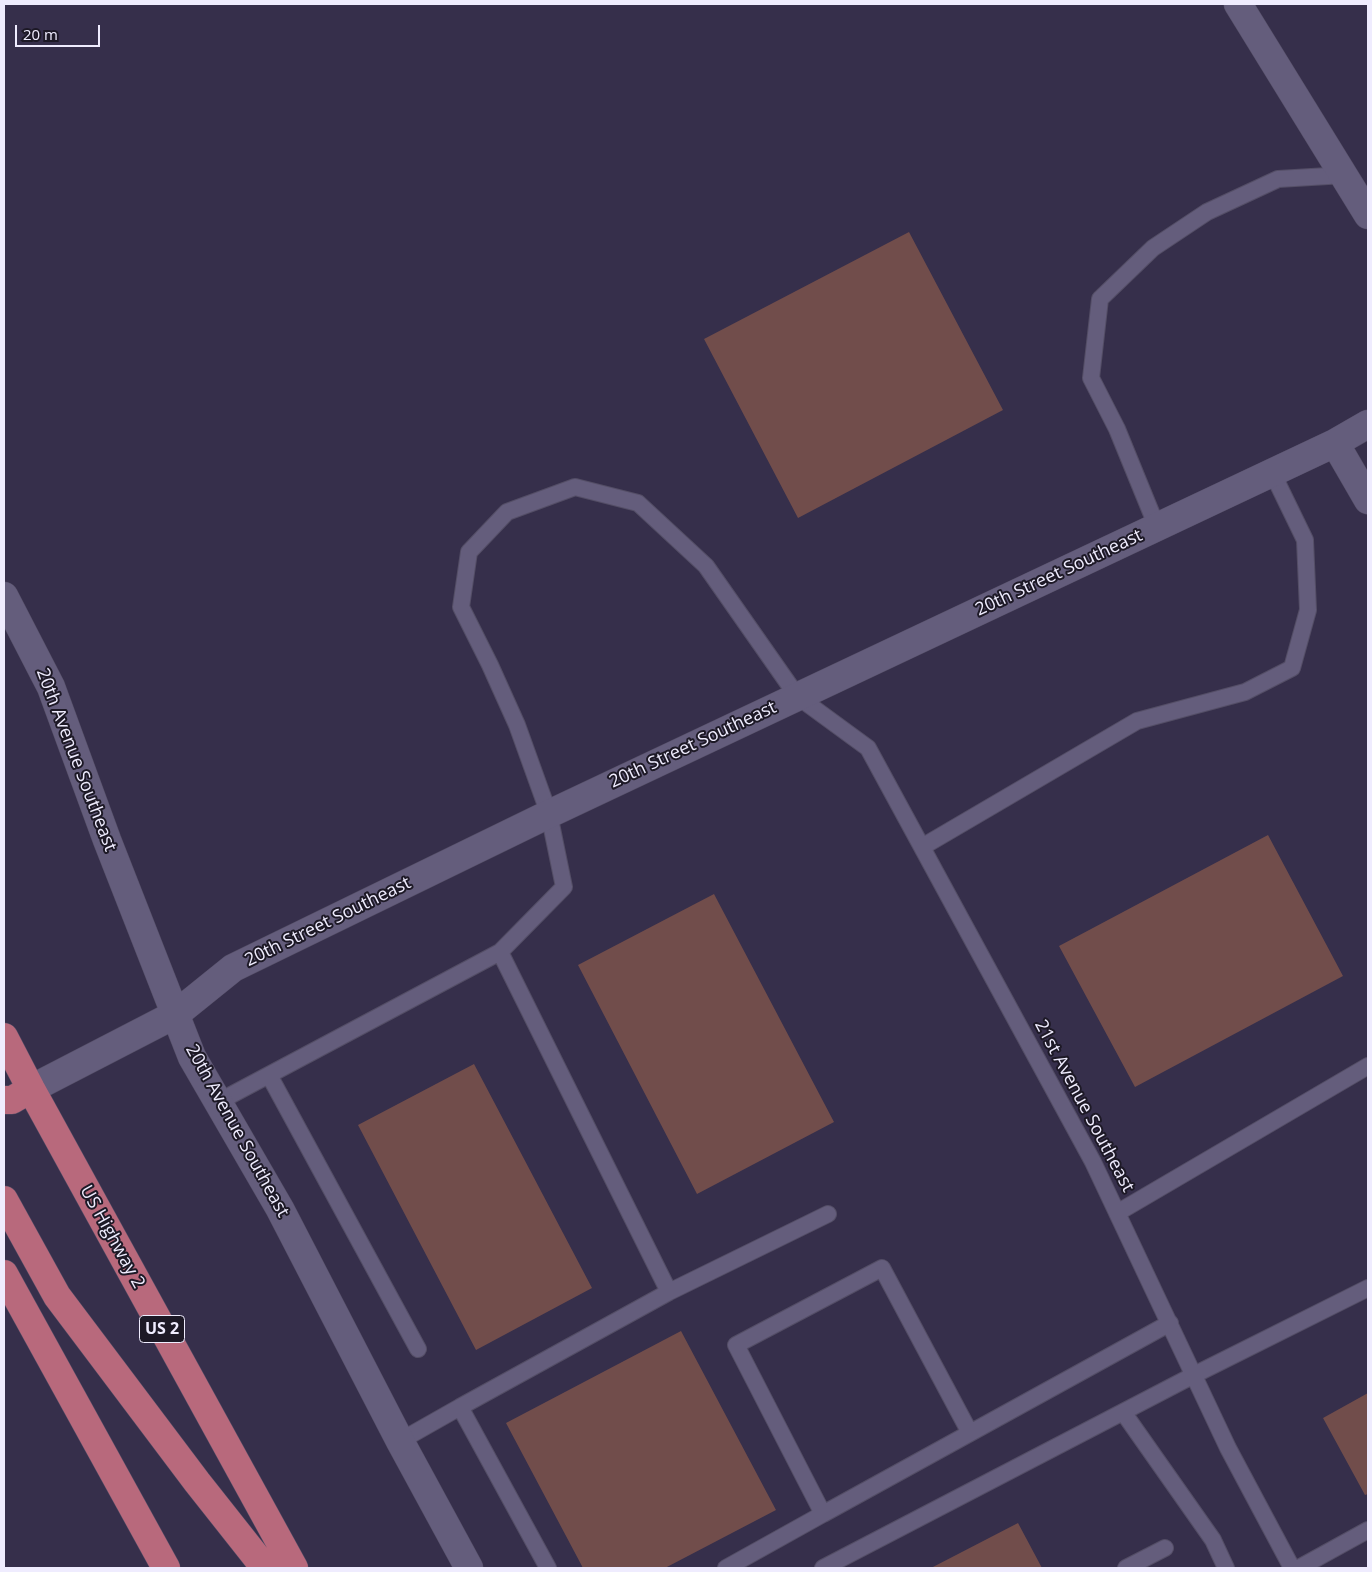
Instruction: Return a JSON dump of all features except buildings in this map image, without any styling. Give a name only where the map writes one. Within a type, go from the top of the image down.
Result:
[{"type":"highway","name":"US Highway 2","points":[[4,1037],[294,1568]]},
{"type":"highway","points":[[4,1100],[12,1100],[31,1089]]},
{"type":"highway","points":[[4,1200],[57,1296],[197,1482],[265,1568]]},
{"type":"highway","points":[[4,1274],[166,1568]]},
{"type":"street","points":[[1238,4],[1368,215]]},
{"type":"street","name":"20th Street Southeast","points":[[31,1089],[176,1014],[233,968],[549,814],[1335,443],[1368,424]]},
{"type":"street","points":[[1335,443],[1368,500]]},
{"type":"street","name":"20th Avenue Southeast","points":[[4,596],[51,687],[107,840],[192,1057],[280,1208],[400,1441],[469,1568]]},
{"type":"lane","points":[[1157,527],[1117,429],[1091,378],[1100,299],[1153,248],[1207,212],[1278,178],[1345,175]]},
{"type":"lane","points":[[922,846],[1137,721],[1245,692],[1292,668],[1308,610],[1305,540],[1272,472]]},
{"type":"lane","name":"21st Avenue Southeast","points":[[500,952],[564,887],[549,814],[517,724],[461,608],[469,552],[507,512],[575,487],[638,503],[706,566],[797,696],[868,748],[1093,1162],[1228,1448],[1292,1568]]},
{"type":"lane","points":[[218,1102],[500,952],[669,1292]]},
{"type":"lane","points":[[1117,1213],[1368,1066]]},
{"type":"lane","points":[[269,1075],[418,1349]]},
{"type":"lane","points":[[400,1441],[669,1292],[828,1214]]},
{"type":"lane","points":[[822,1514],[736,1345],[882,1268],[970,1433]]},
{"type":"lane","points":[[823,1568],[1194,1375],[1368,1288]]},
{"type":"lane","points":[[726,1568],[1170,1323]]},
{"type":"lane","points":[[460,1407],[548,1568]]},
{"type":"lane","points":[[1123,1412],[1213,1540],[1226,1568]]},
{"type":"lane","points":[[1299,1568],[1368,1530]]},
{"type":"lane","points":[[1126,1568],[1165,1548]]}]
